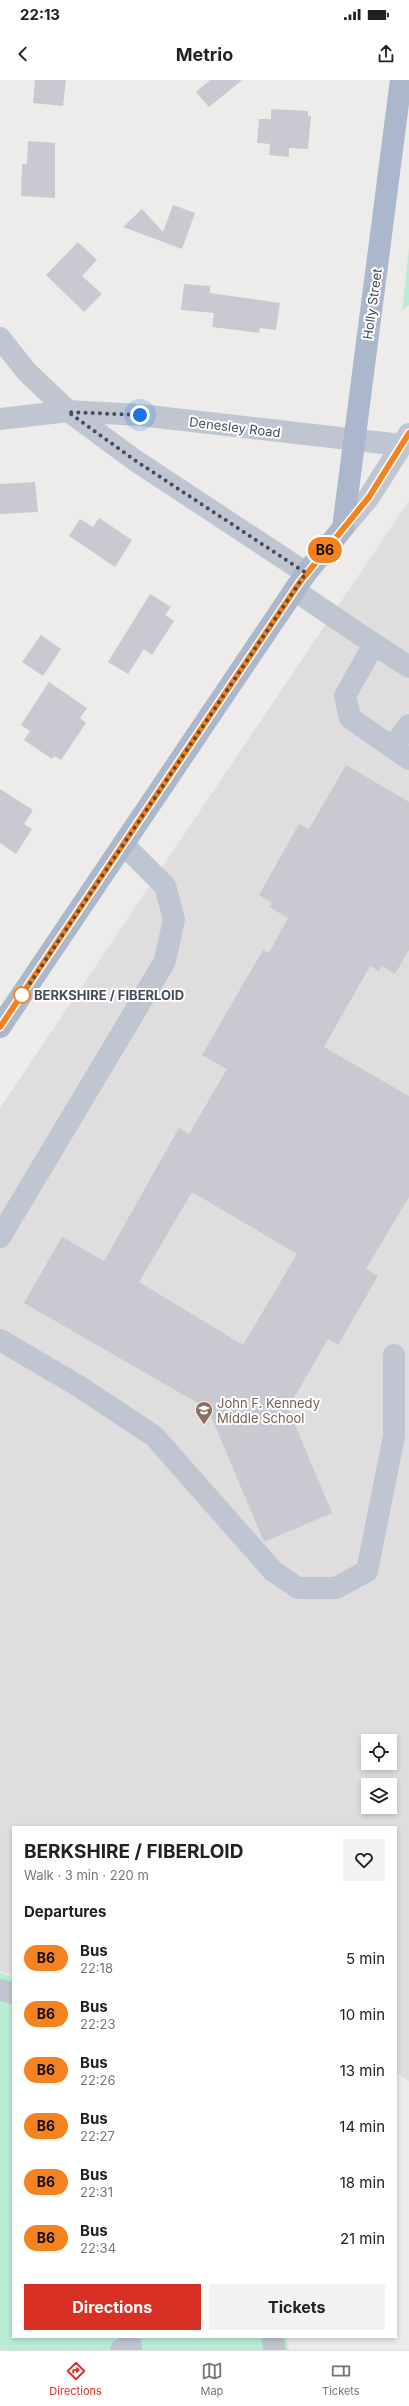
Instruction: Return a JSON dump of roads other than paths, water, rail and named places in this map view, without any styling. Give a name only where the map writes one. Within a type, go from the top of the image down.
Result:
[{"type":"main road","name":"Holly Street","points":[[344,528],[353,441],[401,80]]},
{"type":"main road","points":[[0,1027],[300,582],[344,528]]},
{"type":"street","points":[[0,338],[27,372],[68,412],[300,582],[374,644],[409,667]]},
{"type":"street","name":"Denesley Road","points":[[0,419],[68,412],[140,415],[353,441],[405,439]]},
{"type":"street","points":[[344,528],[369,497],[405,439]]},
{"type":"street","points":[[374,644],[345,696],[350,718],[401,753],[409,725]]},
{"type":"street","points":[[0,1237],[165,961],[174,919],[166,886],[123,844]]},
{"type":"street","points":[[0,1340],[77,1385],[154,1436],[273,1570],[298,1588],[336,1588],[367,1570],[394,1436],[394,1355]]},
{"type":"street","points":[[0,1990],[12,1993]]},
{"type":"street","points":[[266,2350],[268,2338]]},
{"type":"street","points":[[272,2338],[275,2350]]},
{"type":"place","name":"BERKSHIRE / FIBERLOID","points":[[22,995]]},
{"type":"place","name":"John F. Kennedy Middle School","points":[[204,1425]]}]
